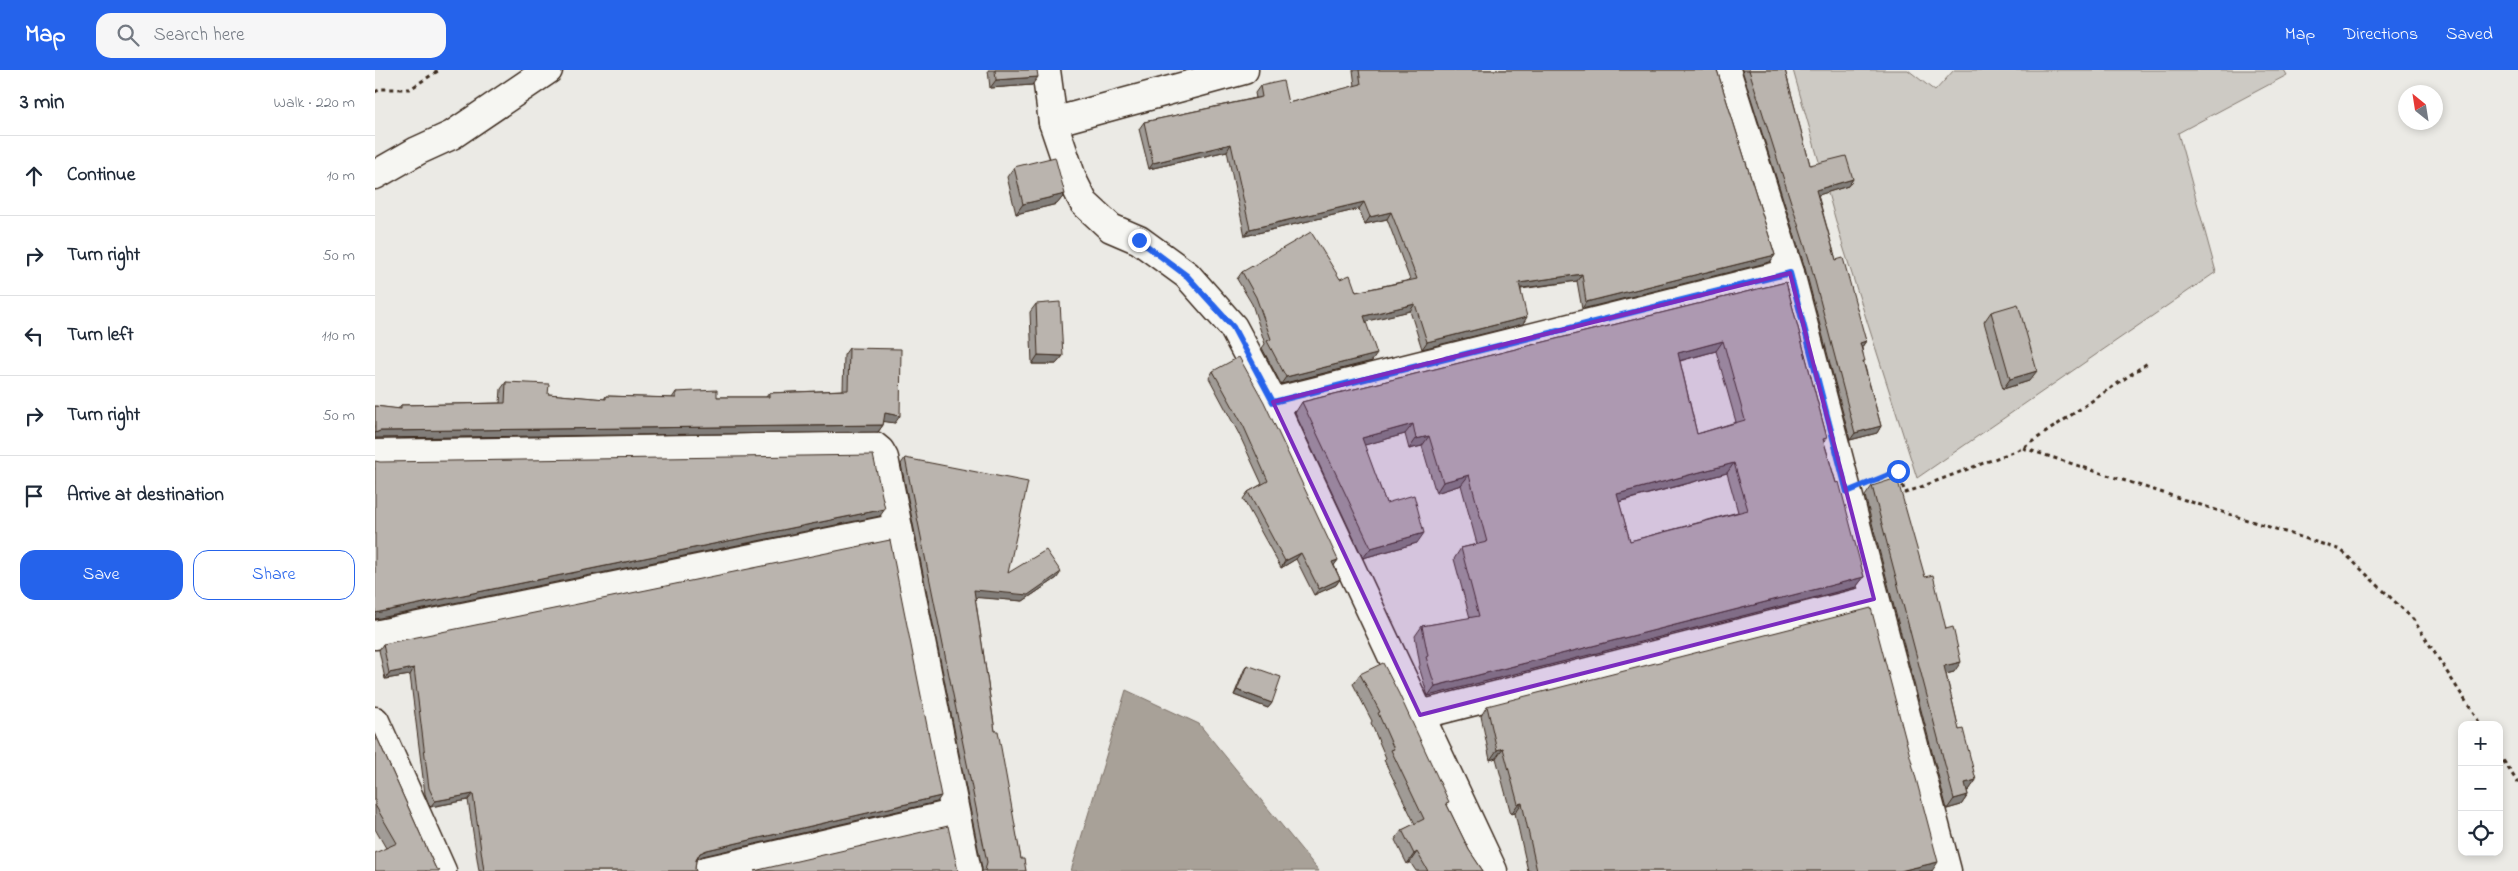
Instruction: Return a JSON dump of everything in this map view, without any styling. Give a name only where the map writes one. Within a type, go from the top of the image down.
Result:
[{"type":"street","points":[[375,175],[417,151],[452,135],[548,70]]},
{"type":"street","points":[[1046,70],[1053,122],[1073,181],[1084,203],[1111,228],[1139,240],[1187,276],[1233,327],[1273,402],[1493,871]]},
{"type":"street","points":[[1053,122],[1244,70]]},
{"type":"street","points":[[1727,70],[1790,273],[1874,599],[1947,871]]},
{"type":"street","points":[[1273,402],[1790,273]]},
{"type":"street","points":[[375,454],[874,446],[884,458],[954,814],[967,871]]},
{"type":"street","points":[[375,635],[898,528]]},
{"type":"street","points":[[1419,716],[1874,599]]},
{"type":"street","points":[[375,721],[442,871]]},
{"type":"street","points":[[706,871],[954,814]]},
{"type":"path","points":[[375,92],[381,89],[410,89],[436,71],[441,70]]},
{"type":"path","points":[[1847,492],[1898,471],[1905,493],[2023,448],[2149,362]]},
{"type":"path","points":[[2023,448],[2341,550],[2413,619],[2478,721]]},
{"type":"path","points":[[2503,760],[2518,784]]},
{"type":"highlighted area","points":[[1790,273],[1874,599],[1420,715],[1273,402]]},
{"type":"shaded area","points":[[1793,70],[1908,70],[1935,91],[1954,70],[2284,70],[2287,75],[2178,133],[2216,272],[1917,478],[1843,246]]},
{"type":"shaded area","points":[[1126,690],[1199,724],[1319,871],[1071,871]]},
{"type":"building","points":[[995,70],[1037,70],[1038,77],[996,80]]},
{"type":"building","points":[[1359,70],[1717,70],[1775,255],[1586,302],[1582,274],[1519,283],[1527,317],[1427,342],[1415,304],[1364,316],[1377,354],[1286,377],[1267,341],[1271,339],[1256,297],[1242,272],[1311,232],[1340,279],[1350,275],[1356,292],[1417,279],[1391,212],[1370,217],[1364,202],[1250,229],[1231,144],[1153,163],[1144,122],[1262,97],[1260,86],[1283,81],[1288,103],[1361,84]]},
{"type":"building","points":[[1749,70],[1785,70],[1810,165],[1846,156],[1853,179],[1816,190],[1836,260],[1843,258],[1866,341],[1860,343],[1865,361],[1863,361],[1881,426],[1855,433],[1810,262]]},
{"type":"building","points":[[1055,157],[1065,194],[1023,204],[1014,167]]},
{"type":"building","points":[[1786,282],[1827,438],[1823,439],[1836,483],[1839,482],[1864,577],[1435,686],[1426,657],[1428,656],[1422,626],[1479,616],[1461,548],[1487,542],[1469,475],[1443,482],[1429,436],[1416,439],[1413,424],[1362,438],[1386,503],[1414,495],[1424,533],[1371,548],[1302,402]],"holes":[[[1723,341],[1745,420],[1697,434],[1678,353]],[[1734,463],[1748,510],[1630,541],[1617,494]]]},
{"type":"building","points":[[1060,302],[1063,356],[1038,355],[1036,304]]},
{"type":"building","points":[[2018,304],[2037,371],[2010,379],[1991,312]]},
{"type":"building","points":[[849,348],[901,349],[900,416],[885,413],[883,425],[380,431],[375,433],[375,406],[401,409],[401,405],[505,403],[506,382],[549,384],[548,394],[606,399],[606,396],[676,398],[676,392],[717,390],[717,397],[769,397],[769,393],[848,390]]},
{"type":"building","points":[[1239,357],[1264,402],[1338,560],[1332,562],[1340,579],[1319,589],[1301,553],[1285,561],[1248,492],[1268,481],[1244,427],[1213,371]]},
{"type":"building","points":[[873,455],[885,509],[375,613],[375,461]]},
{"type":"building","points":[[905,458],[1028,482],[1008,573],[1046,550],[1061,572],[1028,595],[974,590],[995,731],[998,731],[1021,859],[1024,859],[1026,871],[985,871],[987,862]]},
{"type":"building","points":[[1897,478],[1925,577],[1933,575],[1946,629],[1953,627],[1961,662],[1944,666],[1959,730],[1963,729],[1976,780],[1965,783],[1968,795],[1954,799],[1872,486]]},
{"type":"building","points":[[890,540],[941,796],[707,850],[700,853],[696,860],[696,871],[484,871],[473,794],[435,801],[429,788],[414,668],[389,673],[383,644]]},
{"type":"building","points":[[1871,608],[1938,862],[1900,871],[1537,871],[1522,803],[1518,804],[1503,748],[1497,750],[1487,706]]},
{"type":"building","points":[[1383,663],[1449,802],[1446,803],[1469,850],[1483,871],[1428,871],[1417,852],[1414,854],[1402,830],[1424,819],[1391,750],[1394,749],[1378,713],[1380,712],[1360,674]]},
{"type":"building","points":[[1247,665],[1281,677],[1272,703],[1237,690]]},
{"type":"building","points":[[375,733],[435,867],[440,871],[375,871],[375,853],[397,843],[375,805]]},
{"type":"building","points":[[948,826],[958,871],[754,871]]},
{"type":"route","points":[[1139,240],[1187,276],[1233,327],[1273,402],[1790,273],[1847,492],[1898,471]]}]
